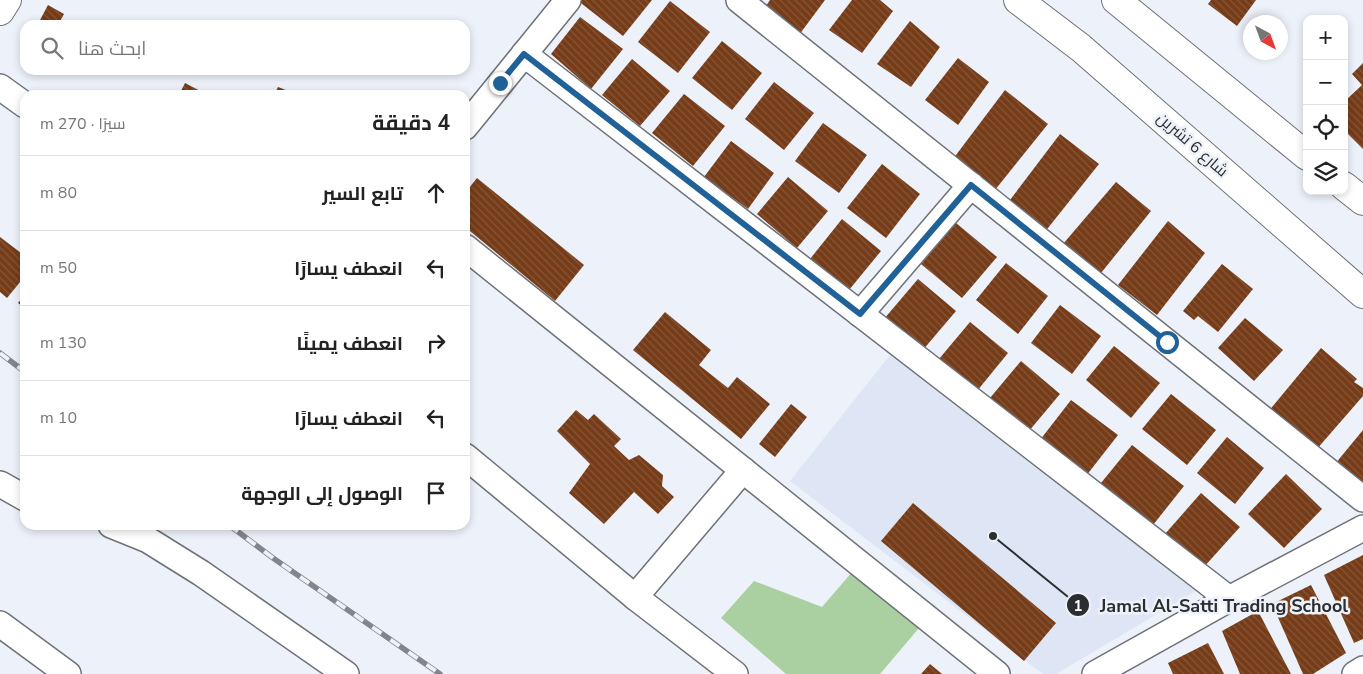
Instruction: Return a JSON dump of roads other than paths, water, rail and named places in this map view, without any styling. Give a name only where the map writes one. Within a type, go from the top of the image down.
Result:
[{"type":"main road","points":[[0,11],[7,0]]},
{"type":"main road","name":"شارع 6 تشرين","points":[[1018,0],[1081,48],[1124,84],[1363,294]]},
{"type":"main road","points":[[1116,0],[1303,153]]},
{"type":"main road","points":[[1348,189],[1363,202]]},
{"type":"street","points":[[470,120],[568,0]]},
{"type":"street","points":[[739,0],[1363,499]]},
{"type":"street","points":[[524,54],[1228,599]]},
{"type":"street","points":[[0,87],[20,101]]},
{"type":"street","points":[[860,314],[971,185]]},
{"type":"street","points":[[470,251],[997,674]]},
{"type":"street","points":[[470,460],[635,597],[735,674]]},
{"type":"street","points":[[635,597],[743,470]]},
{"type":"street","points":[[0,484],[20,495]]},
{"type":"street","points":[[1095,674],[1228,599],[1363,528]]},
{"type":"street","points":[[123,530],[148,540],[201,573],[346,674]]},
{"type":"street","points":[[0,624],[68,674]]},
{"type":"street","points":[[1355,674],[1363,669]]},
{"type":"railway","points":[[0,353],[20,368]]},
{"type":"railway","points":[[236,530],[440,674]]},
{"type":"place","name":"Jamal Al-Satti Trading School","points":[[993,536]]}]
